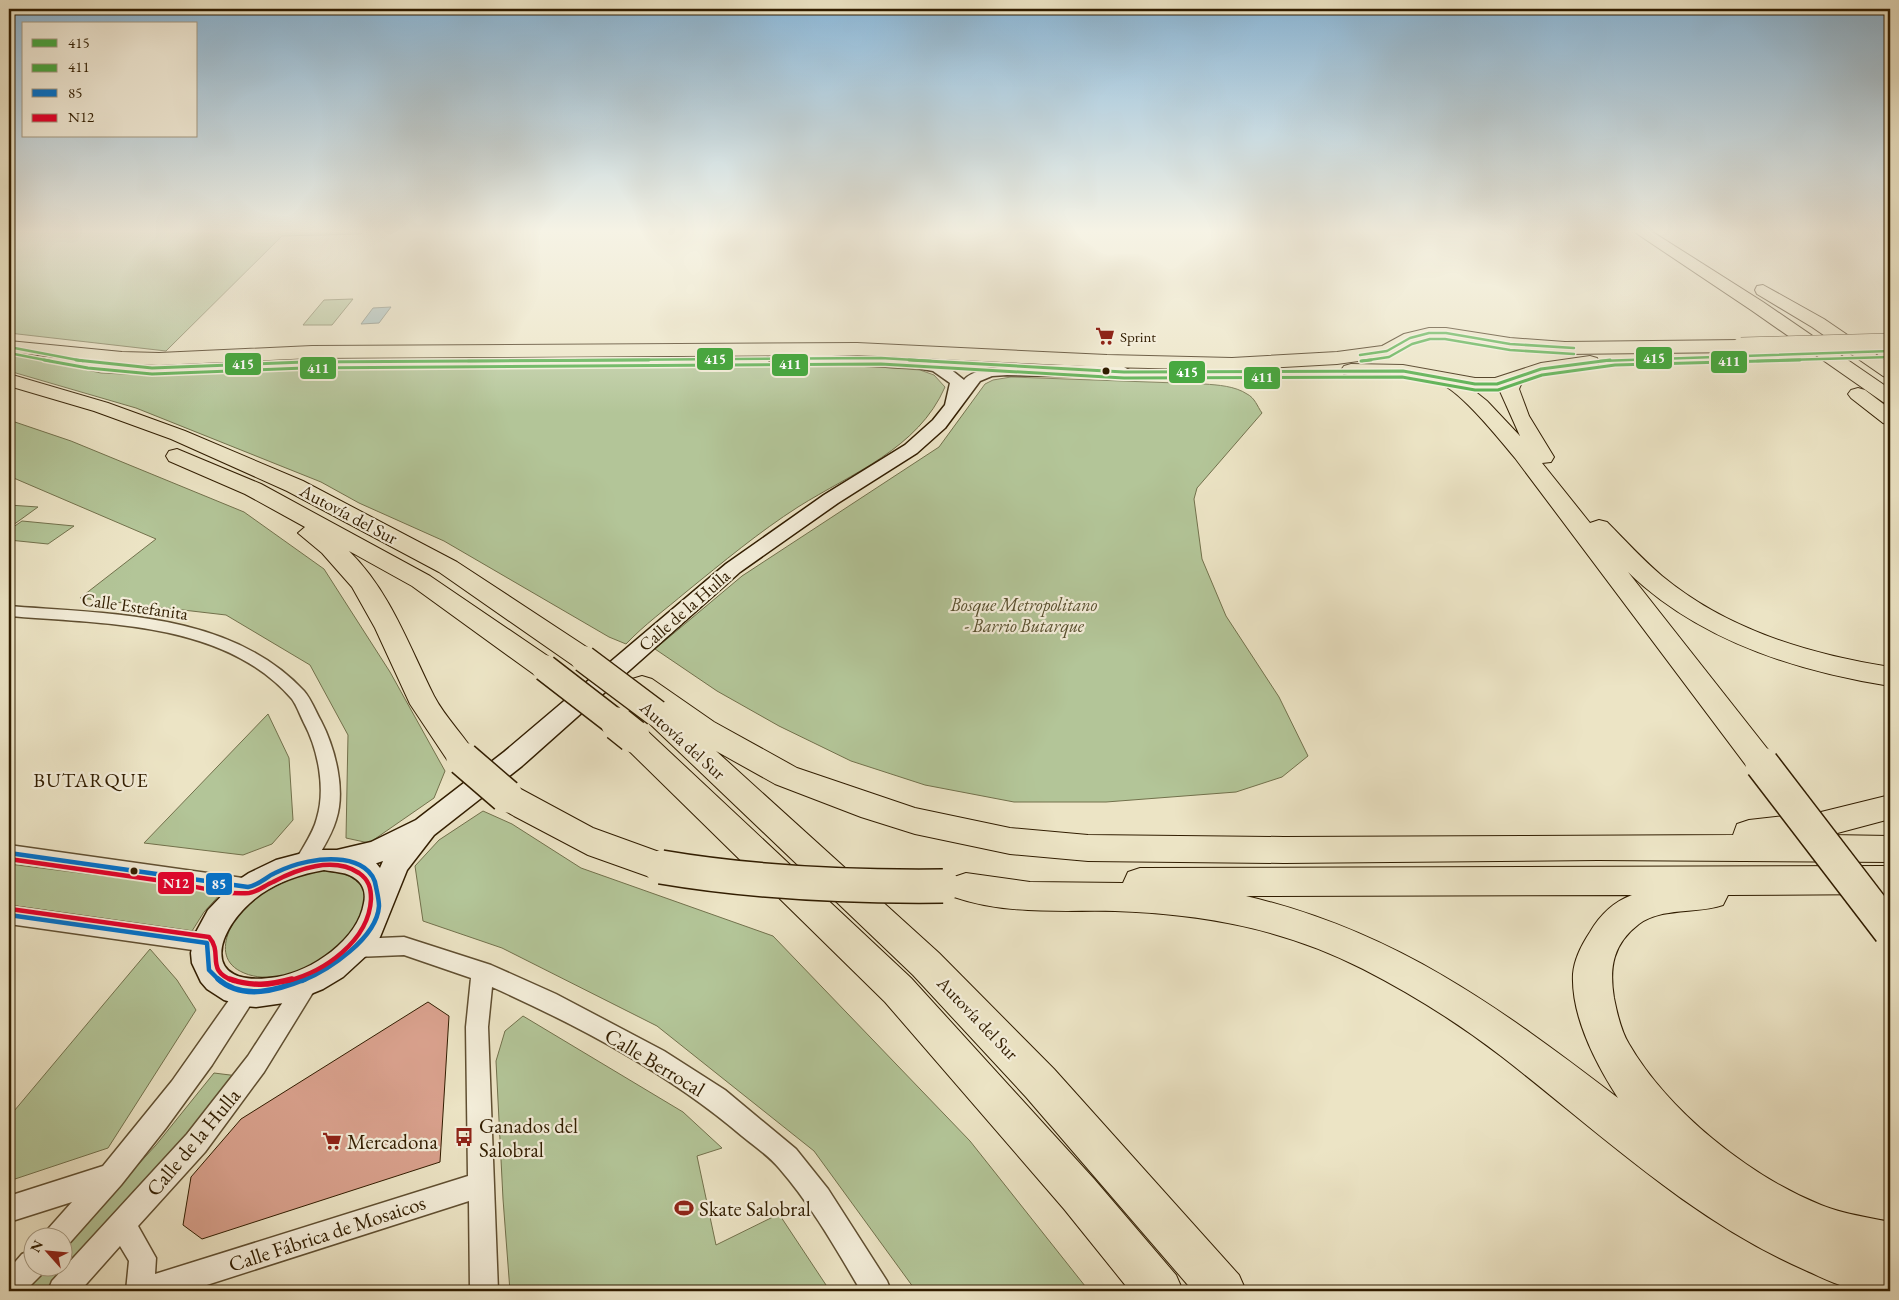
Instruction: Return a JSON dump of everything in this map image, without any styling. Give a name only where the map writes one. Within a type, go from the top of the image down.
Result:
[{"type":"highway","points":[[1739,292],[1751,312],[1890,419]]},
{"type":"highway","points":[[1746,292],[1890,398]]},
{"type":"highway","points":[[1766,292],[1818,323],[1890,372]]},
{"type":"highway","points":[[1818,323],[1835,328],[1890,362]]},
{"type":"highway","points":[[9,347],[122,358],[312,352],[857,349],[1106,361],[1232,364],[1337,358],[1387,351],[1410,338],[1428,333],[1470,335],[1510,344],[1565,348],[1890,350]]},
{"type":"highway","points":[[1470,335],[1497,343],[1514,352],[1520,358],[1524,369],[1509,389],[1513,404],[1524,428],[1771,763],[1890,931]]},
{"type":"highway","points":[[1410,338],[1401,348],[1405,359],[1416,368],[1441,378],[1480,405],[1522,453],[1771,763],[1890,904]]},
{"type":"highway","points":[[29,349],[118,366],[152,368],[304,362],[881,358],[1124,372],[1208,373],[1380,370],[1475,384],[1497,384],[1566,364],[1745,350],[1890,342]]},
{"type":"highway","points":[[9,343],[159,358]]},
{"type":"highway","points":[[1816,362],[1847,393],[1890,427]]},
{"type":"highway","name":"Autovía del Sur","points":[[9,380],[101,406],[178,435],[295,486],[448,567],[584,659],[926,964],[1040,1083],[1223,1291]]},
{"type":"highway","name":"Autovía del Sur","points":[[9,395],[144,442],[253,489],[421,581],[545,668],[653,719],[702,800],[898,990],[1080,1194],[1160,1291]]},
{"type":"highway","points":[[210,469],[234,490],[324,541],[352,570],[373,599],[421,697],[442,734],[463,759],[506,796],[552,824],[621,855],[661,867],[713,877],[767,883],[844,887],[1189,881],[1890,880]]},
{"type":"highway","points":[[1588,517],[1654,582],[1684,605],[1719,624],[1752,640],[1800,657],[1836,667],[1890,676]]},
{"type":"highway","points":[[653,719],[744,754],[786,776],[828,793],[915,821],[1010,841],[1088,848],[1284,850],[1598,847],[1890,849]]},
{"type":"highway","points":[[1598,847],[1821,825],[1890,807]]},
{"type":"highway","points":[[955,886],[1022,896],[1097,896],[1204,903],[1268,917],[1308,930],[1375,957],[1431,986],[1491,1027],[1686,1176],[1770,1230],[1829,1258],[1890,1274]]},
{"type":"highway","points":[[1890,894],[1719,894],[1664,901],[1632,910],[1606,934],[1592,970],[1597,1015],[1615,1058],[1644,1098],[1674,1131],[1713,1165],[1770,1204],[1830,1231],[1890,1244]]},
{"type":"street","points":[[775,358],[916,363],[938,367],[958,382],[951,407]]},
{"type":"street","name":"Calle de la Hulla","points":[[425,827],[513,759],[733,568],[816,509],[912,449],[939,424],[974,378],[989,372],[1007,370],[1124,372]]},
{"type":"street","name":"Calle Estefanita","points":[[9,611],[180,630],[212,640],[255,658],[286,682],[314,716],[327,755],[328,814],[305,862]]},
{"type":"street","points":[[425,827],[395,865],[372,926],[356,948],[326,971],[309,981],[274,992],[247,993],[221,985],[207,967],[207,943],[222,913],[250,887],[277,871],[305,862],[342,859],[377,852],[425,827]]},
{"type":"street","points":[[9,853],[250,887]]},
{"type":"street","points":[[342,859],[360,865],[372,875],[379,889],[379,906]]},
{"type":"street","points":[[9,915],[207,943]]},
{"type":"street","name":"Calle Berrocal","points":[[356,948],[404,946],[483,972],[548,1001],[656,1059],[716,1098],[788,1158],[819,1198],[877,1291]]},
{"type":"street","points":[[483,972],[477,1027],[484,1291]]},
{"type":"street","name":"Calle de la Hulla","points":[[62,1291],[196,1143],[256,1064],[309,981]]},
{"type":"street","points":[[66,1228],[112,1176],[206,1056],[247,993]]},
{"type":"street","points":[[9,1209],[112,1176]]},
{"type":"street","name":"Calle Fábrica de Mosaicos","points":[[146,1291],[480,1185]]},
{"type":"street","points":[[122,1225],[143,1258],[140,1291]]},
{"type":"street","points":[[9,1288],[22,1274]]},
{"type":"green space","points":[[9,292],[226,292],[166,351],[9,333]]},
{"type":"green space","points":[[353,299],[332,325],[303,325],[324,300]]},
{"type":"green space","points":[[9,354],[101,373],[144,375],[334,367],[865,366],[920,370],[934,375],[945,387],[933,409],[901,443],[882,457],[798,507],[769,527],[686,592],[626,644],[609,637],[444,541],[359,503],[321,482],[136,408],[9,371]]},
{"type":"green space","name":"Bosque Metropolitano - Barrio Butarque","points":[[1011,377],[1215,385],[1242,391],[1256,402],[1262,413],[1197,488],[1194,499],[1202,559],[1226,616],[1279,697],[1308,756],[1282,777],[1236,792],[1106,802],[1014,802],[925,785],[851,761],[779,726],[717,691],[655,649],[742,576],[939,447],[985,384],[993,380]]},
{"type":"green space","points":[[9,420],[71,441],[244,512],[324,569],[390,672],[445,771],[434,798],[369,843],[346,838],[348,735],[310,665],[226,615],[80,598],[156,539],[9,476]]},
{"type":"green space","points":[[9,505],[38,507],[9,528]]},
{"type":"green space","points":[[22,521],[74,526],[48,544],[9,540],[9,530]]},
{"type":"green space","points":[[268,714],[289,758],[293,820],[272,844],[243,855],[144,843]]},
{"type":"green space","points":[[483,811],[512,824],[581,868],[773,936],[970,1141],[1089,1291],[916,1291],[814,1151],[657,1026],[502,948],[423,921],[415,866],[439,840]]},
{"type":"green space","points":[[9,864],[223,891],[204,912],[192,931],[9,905]]},
{"type":"green space","points":[[328,869],[349,876],[361,886],[366,898],[364,911],[358,925],[348,939],[321,961],[302,970],[282,976],[253,976],[244,973],[232,965],[226,955],[229,931],[244,907],[254,897],[278,882],[294,876]]},
{"type":"green space","points":[[150,949],[177,980],[196,1010],[108,1148],[9,1181],[9,1117]]},
{"type":"green space","points":[[523,1016],[683,1112],[722,1148],[697,1156],[716,1245],[779,1214],[830,1291],[510,1291],[496,1061],[505,1031]]},
{"type":"green space","points":[[214,1073],[246,1077],[72,1266],[72,1237],[156,1145]]},
{"type":"green space","points":[[32,1278],[61,1278],[50,1291],[19,1291]]},
{"type":"water","points":[[391,307],[379,323],[361,324],[373,308]]},
{"type":"building","name":"Mercadona","points":[[428,1002],[449,1016],[440,1162],[202,1239],[183,1225],[191,1177],[241,1119]]},
{"type":"transit line","name":"415","points":[[1360,355],[1387,351],[1410,338],[1429,333],[1446,333],[1510,344],[1574,348]]},
{"type":"transit line","name":"411","points":[[1361,361],[1389,357],[1412,344],[1430,339],[1445,339],[1510,350],[1574,354]]},
{"type":"transit line","name":"415","points":[[9,347],[89,362],[152,368],[304,362],[881,358],[1124,372],[1403,371],[1475,384],[1497,384],[1541,369],[1614,359],[1890,351]]},
{"type":"transit line","name":"411","points":[[9,353],[88,368],[152,374],[304,368],[881,364],[1124,378],[1402,377],[1475,390],[1498,390],[1542,375],[1615,365],[1890,357]]},
{"type":"transit line","name":"85","points":[[9,853],[240,887],[251,887],[275,873],[299,864],[314,861],[343,860],[356,863],[367,870],[375,880],[379,907],[368,932],[346,956],[317,974],[285,987],[254,992],[228,988],[211,973],[209,970],[207,943],[9,915]]},
{"type":"transit line","name":"N12","points":[[9,859],[248,893],[305,868],[332,866],[351,869],[360,874],[367,880],[371,890],[370,912],[360,933],[342,952],[320,967],[295,979],[269,985],[245,985],[224,977],[216,968],[214,945],[209,937],[10,909]]},
{"type":"place","name":"Sprint","points":[[1105,336]]},
{"type":"place","name":"Ganados del Salobral","points":[[464,1137]]},
{"type":"place","name":"Mercadona","points":[[332,1141]]},
{"type":"place","name":"Skate Salobral","points":[[684,1208]]},
{"type":"district","name":"BUTARQUE","points":[[91,780]]}]
